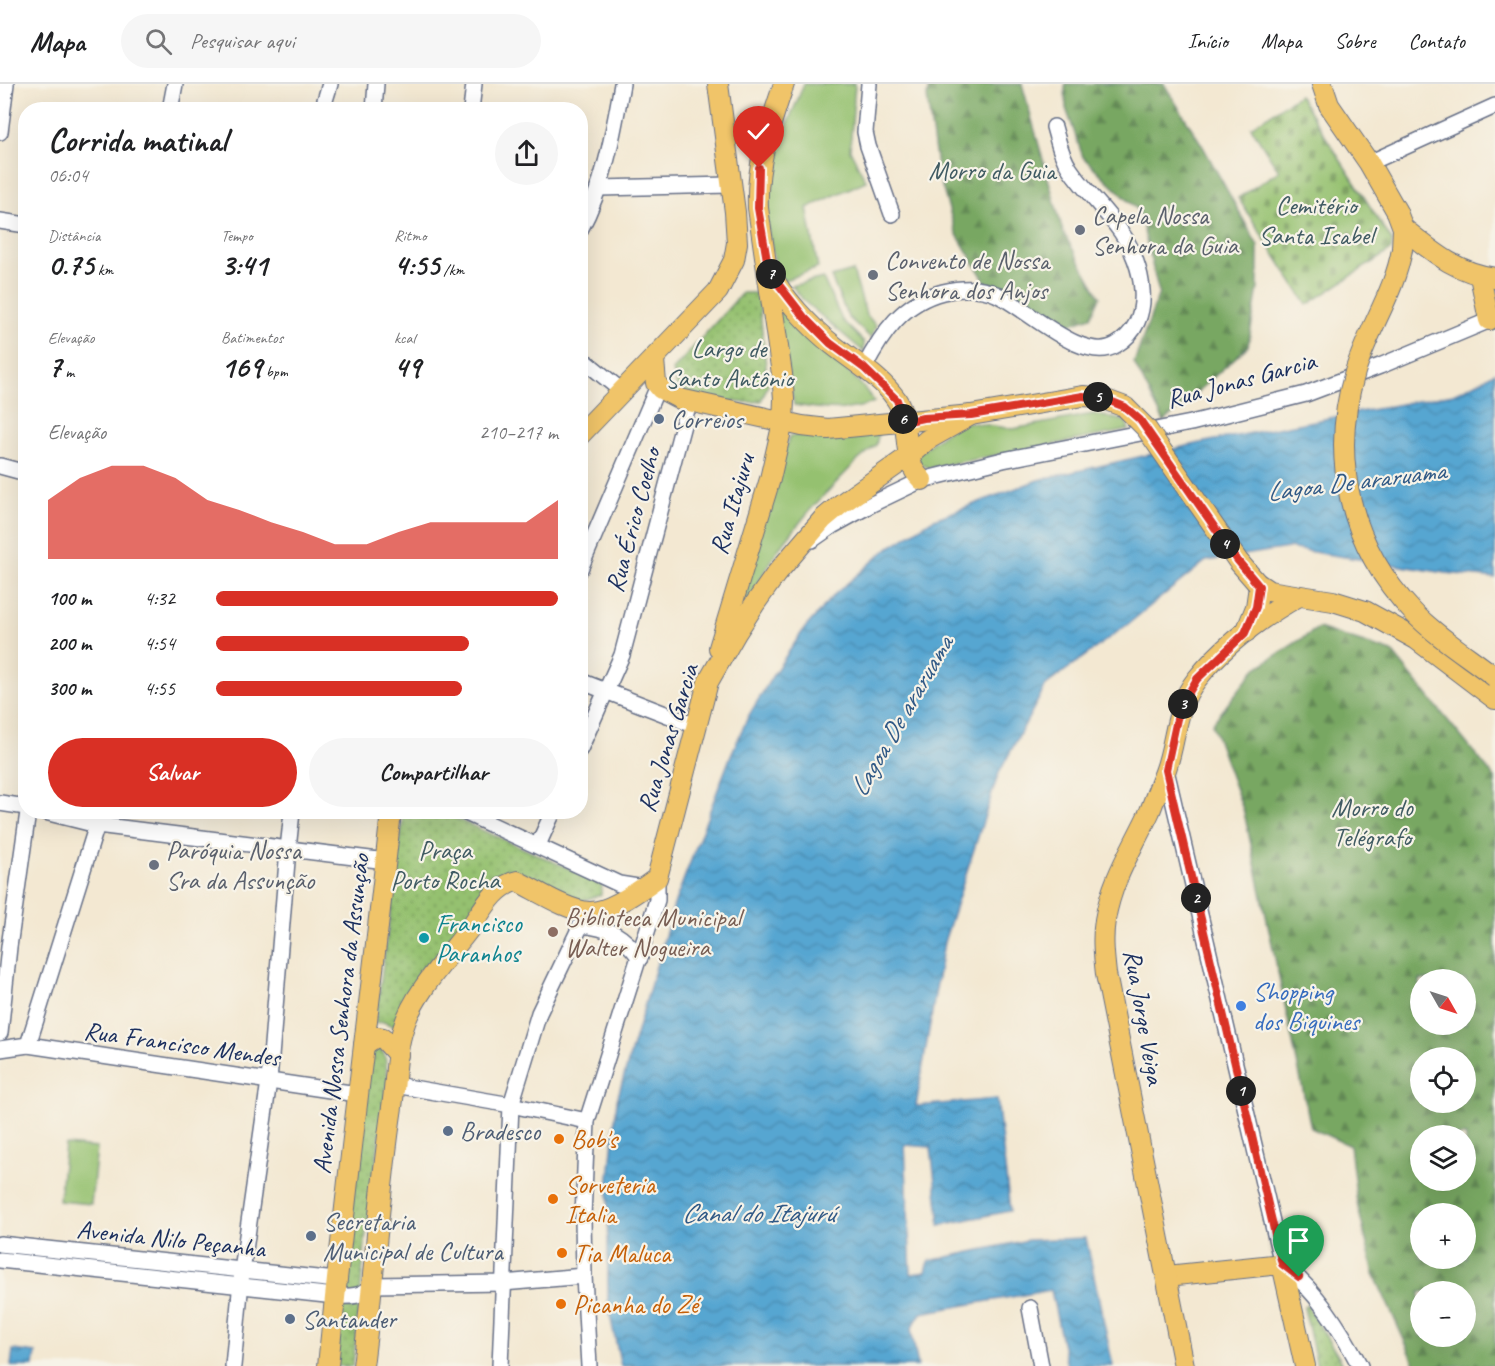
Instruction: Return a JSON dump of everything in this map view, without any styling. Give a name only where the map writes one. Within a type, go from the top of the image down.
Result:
[{"type":"main road","points":[[588,427],[718,291],[728,276],[737,243],[718,84]]},
{"type":"main road","name":"Rua Itajuru","points":[[708,682],[770,479],[783,422],[782,374],[758,208],[759,168],[784,84]]},
{"type":"main road","points":[[1322,84],[1329,105],[1369,163],[1403,228],[1446,262],[1461,270],[1488,277],[1492,319]]},
{"type":"main road","points":[[1403,228],[1397,275],[1374,322],[1355,374],[1344,437],[1347,484],[1354,515],[1366,548],[1383,575],[1414,612],[1495,677]]},
{"type":"main road","points":[[768,266],[782,291],[804,317],[830,343],[864,368],[897,400],[904,422],[909,464],[922,480]]},
{"type":"main road","points":[[654,360],[655,380],[658,386],[672,396],[689,402],[783,422],[828,429],[971,415],[1083,396],[1104,399],[1125,407],[1146,428],[1238,561],[1258,584],[1278,593],[1333,601],[1365,611],[1425,645],[1495,699]]},
{"type":"main road","points":[[797,550],[823,519],[841,504],[909,456],[927,440],[971,415]]},
{"type":"main road","name":"Rua Jonas Garcia","points":[[650,883],[708,682],[754,605],[797,550]]},
{"type":"main road","points":[[1245,633],[1256,607],[1258,584]]},
{"type":"main road","name":"Rua Jorge Veiga","points":[[1184,1366],[1106,974],[1103,941],[1105,920],[1112,889],[1149,812],[1166,770],[1177,719],[1197,679],[1245,633],[1277,608],[1299,596]]},
{"type":"main road","name":"Avenida Nossa Senhora da Assunção","points":[[328,1366],[357,1094],[390,819]]},
{"type":"main road","points":[[363,1366],[373,1285],[383,1168],[398,1055],[404,1026],[413,1004],[493,897],[510,882],[517,881],[561,904],[590,912],[610,906],[650,883]]},
{"type":"main road","points":[[364,1045],[375,1037],[383,1038],[398,1055]]},
{"type":"main road","points":[[351,1166],[364,1177],[383,1168]]},
{"type":"main road","points":[[1167,1276],[1282,1264],[1305,1366]]},
{"type":"street","points":[[0,132],[6,84]]},
{"type":"street","points":[[172,102],[175,84]]},
{"type":"street","points":[[324,102],[330,84]]},
{"type":"street","points":[[375,102],[376,84]]},
{"type":"street","points":[[472,102],[474,84]]},
{"type":"street","points":[[588,212],[599,188],[611,147],[622,84]]},
{"type":"street","points":[[869,84],[865,132],[892,214]]},
{"type":"street","points":[[1369,163],[1495,106]]},
{"type":"street","points":[[864,368],[883,335],[910,306],[929,296],[951,290],[971,288],[995,294],[1081,346],[1095,349],[1107,350],[1118,345],[1135,327],[1141,315],[1143,303],[1136,260],[1117,226],[1069,168],[1054,127]]},
{"type":"street","points":[[599,188],[730,185]]},
{"type":"street","points":[[0,221],[18,224]]},
{"type":"street","name":"Rua Jonas Garcia","points":[[797,550],[832,526],[922,480],[1003,460],[1191,423],[1306,394],[1492,319]]},
{"type":"street","points":[[588,364],[623,392]]},
{"type":"street","points":[[588,550],[658,386]]},
{"type":"street","name":"Rua Érico Coelho","points":[[588,731],[622,655],[689,402]]},
{"type":"street","points":[[0,466],[18,471]]},
{"type":"street","points":[[588,684],[696,726]]},
{"type":"street","points":[[1166,770],[1282,1264],[1299,1277],[1311,1291],[1360,1366]]},
{"type":"street","points":[[0,803],[18,806]]},
{"type":"street","points":[[0,1033],[9,947],[27,819]]},
{"type":"street","points":[[28,1045],[99,819]]},
{"type":"street","points":[[105,819],[288,849],[386,861]]},
{"type":"street","points":[[233,1366],[242,1271],[269,1081],[291,819]]},
{"type":"street","points":[[483,819],[619,884],[650,883],[657,900],[587,1121],[583,1217],[589,1366]]},
{"type":"street","points":[[537,845],[550,819]]},
{"type":"street","points":[[561,904],[566,912],[581,925],[596,926],[615,933],[628,943],[640,958]]},
{"type":"street","points":[[500,1366],[511,1105],[539,1013],[581,925]]},
{"type":"street","name":"Rua Francisco Mendes","points":[[0,1049],[28,1045],[357,1094]]},
{"type":"street","points":[[395,1085],[587,1121]]},
{"type":"street","name":"Avenida Nilo Peçanha","points":[[0,1244],[242,1271],[336,1288]]},
{"type":"street","name":"Avenida Nilo Peçanha","points":[[0,1260],[241,1287],[336,1288]]},
{"type":"street","points":[[336,1288],[351,1297],[364,1294],[373,1285],[503,1283],[584,1276]]},
{"type":"street","points":[[1030,1308],[1041,1366]]},
{"type":"green space","points":[[804,84],[855,84],[850,150],[866,181],[807,208],[818,268],[779,282],[763,208],[782,137]]},
{"type":"green space","name":"Morro da Guia","points":[[929,84],[1022,84],[1063,232],[1100,297],[1091,317],[1068,325],[986,283],[956,233],[938,173],[927,97]]},
{"type":"green space","name":"Morro da Guia","points":[[1065,84],[1164,84],[1202,145],[1258,246],[1258,288],[1248,346],[1164,422],[1134,363],[1159,293],[1139,211],[1083,157],[1066,108]]},
{"type":"green space","name":"Cemitério Santa Isabel","points":[[1299,95],[1392,241],[1391,250],[1307,305],[1238,198],[1279,171],[1251,127]]},
{"type":"green space","points":[[853,271],[866,314],[876,326],[871,338],[848,317],[831,277]]},
{"type":"green space","points":[[823,278],[842,320],[864,342],[864,352],[805,302],[792,286]]},
{"type":"green space","name":"Largo de Santo Antônio","points":[[742,293],[758,293],[768,385],[761,401],[718,400],[695,395],[677,387],[673,370]]},
{"type":"green space","points":[[775,303],[792,323],[851,374],[874,402],[845,409],[794,405]]},
{"type":"green space","points":[[1093,414],[1126,421],[1129,430],[929,468],[919,464],[916,455],[961,421],[1013,429]]},
{"type":"green space","points":[[880,427],[876,445],[855,463],[810,510],[777,551],[742,612],[739,583],[790,436]]},
{"type":"green space","name":"Morro do Telégrafo","points":[[1318,628],[1392,652],[1495,778],[1495,1366],[1416,1366],[1374,1274],[1357,1203],[1350,1146],[1311,1128],[1244,812],[1212,724],[1255,669]]},
{"type":"green space","name":"Praça Porto Rocha","points":[[403,819],[457,819],[602,885],[601,895],[581,901],[523,878],[498,879],[487,888],[403,1007],[395,1027],[384,1022],[375,1023]]},
{"type":"green space","points":[[379,1045],[385,1056],[388,1078],[366,1233],[353,1366],[335,1366],[368,1048]]},
{"type":"green space","points":[[65,1145],[97,1148],[91,1204],[59,1201]]},
{"type":"green space","points":[[1307,1305],[1344,1366],[1317,1366],[1304,1307]]},
{"type":"water","name":"Canal do Itajurú","points":[[1495,372],[1495,578],[1446,573],[1288,548],[1206,561],[1128,624],[1046,685],[998,775],[944,942],[916,1106],[997,1099],[1010,1211],[940,1225],[931,1147],[905,1145],[911,1274],[926,1272],[929,1261],[1028,1240],[1086,1238],[1113,1366],[1067,1366],[1051,1290],[921,1313],[911,1329],[918,1366],[621,1366],[608,1306],[608,1188],[617,1100],[674,905],[731,755],[748,717],[805,628],[836,593],[887,549],[932,520],[1038,480],[1200,443],[1453,394]]},
{"type":"water","points":[[13,1350],[36,1353],[34,1366],[11,1366]]},
{"type":"place","name":"Capela Nossa Senhora da Guia","points":[[1080,230]]},
{"type":"place","name":"Convento de Nossa Senhora dos Anjos","points":[[873,275]]},
{"type":"place","name":"Correios","points":[[659,419]]},
{"type":"place","name":"Paróquia Nossa Sra da Assunção","points":[[154,865]]},
{"type":"place","name":"Biblioteca Municipal Walter Nogueira","points":[[553,932]]},
{"type":"place","name":"Francisco Paranhos","points":[[424,938]]},
{"type":"place","name":"Shopping dos Biquines","points":[[1241,1006]]},
{"type":"place","name":"Bradesco","points":[[448,1131]]},
{"type":"place","name":"Bob's","points":[[559,1139]]},
{"type":"place","name":"Sorveteria Italia","points":[[553,1199]]},
{"type":"place","name":"Secretaria Municipal de Cultura","points":[[311,1236]]},
{"type":"place","name":"Tia Maluca","points":[[562,1253]]},
{"type":"place","name":"Picanha do Zé","points":[[561,1304]]},
{"type":"place","name":"Santander","points":[[290,1319]]},
{"type":"route","points":[[759,168],[758,208],[768,266],[772,276],[804,317],[830,343],[864,368],[897,400],[904,422],[923,418],[971,415],[1083,396],[1098,397],[1125,407],[1146,428],[1238,561],[1259,586],[1254,614],[1245,633],[1197,679],[1182,704],[1166,770],[1282,1264],[1299,1277]]},
{"type":"water label","name":"Lagoa De araruama","points":[[1356,481]]},
{"type":"water label","name":"Lagoa De araruama","points":[[901,716]]}]
